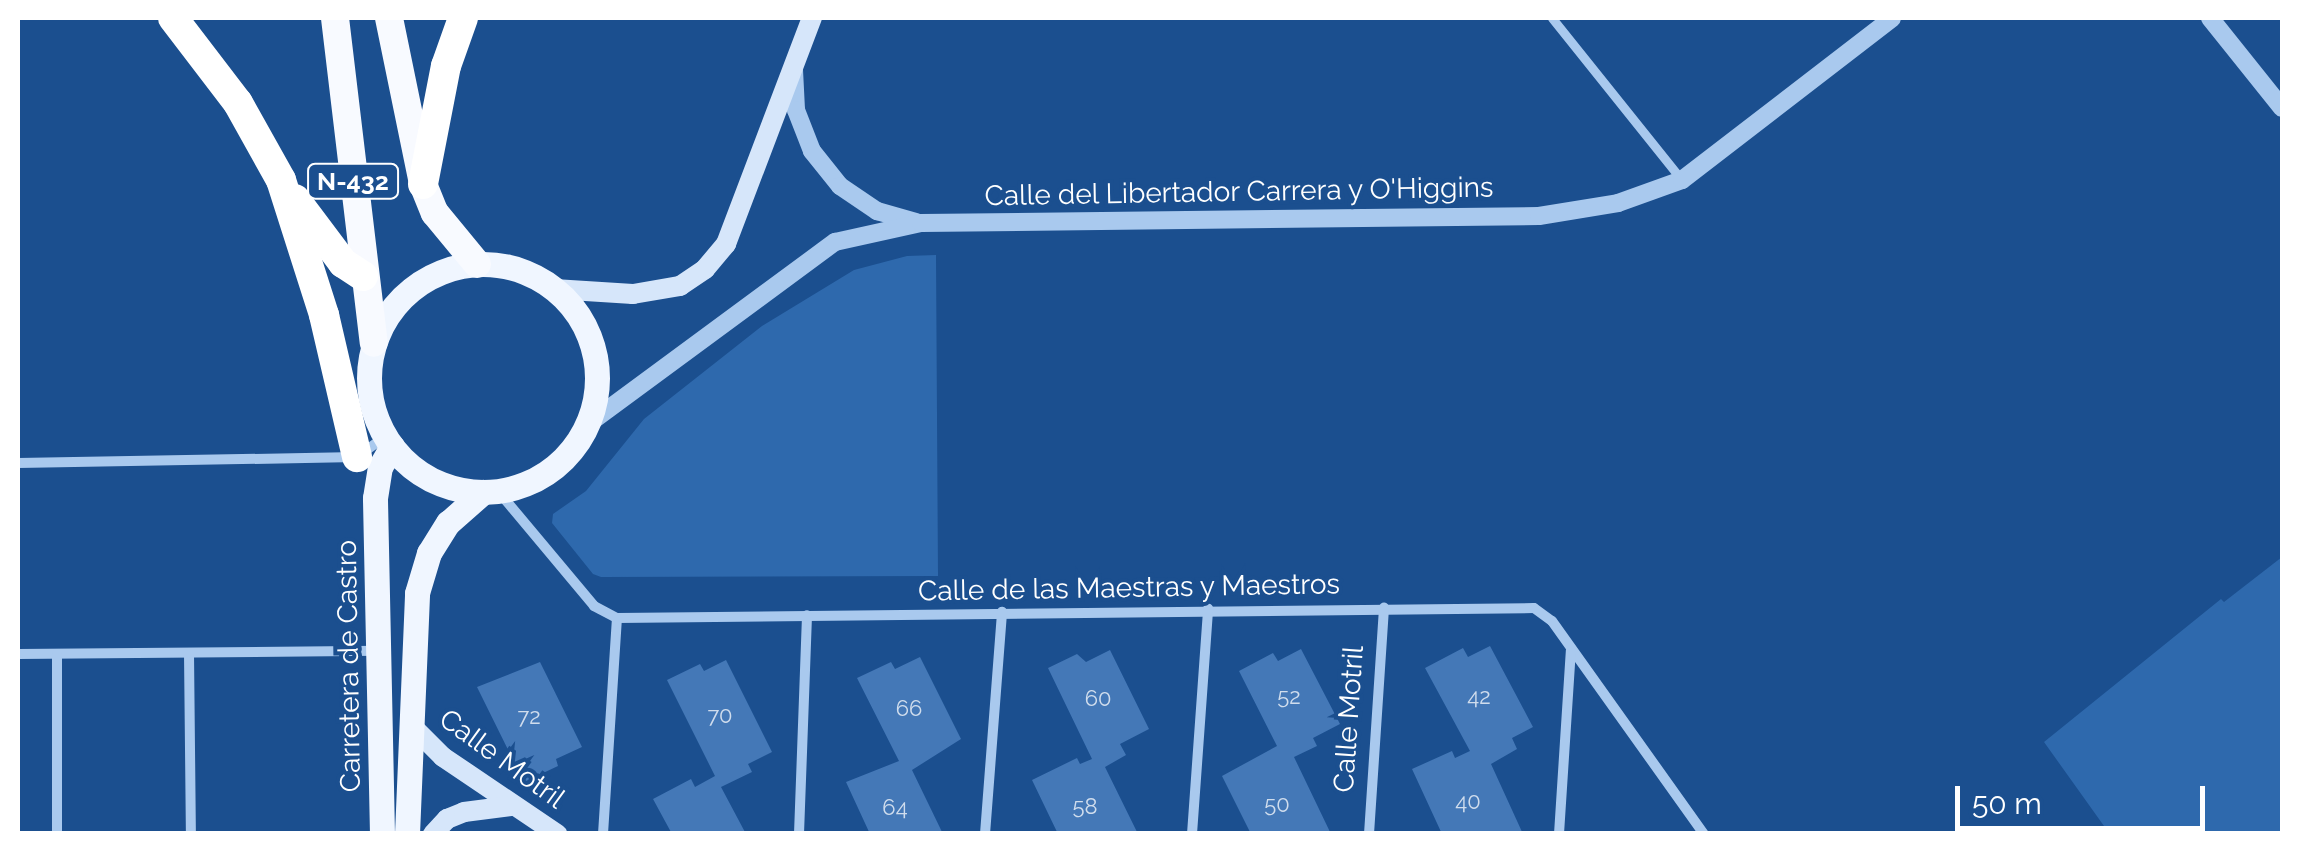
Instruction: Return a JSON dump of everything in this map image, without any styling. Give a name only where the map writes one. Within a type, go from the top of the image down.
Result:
[{"type":"highway","points":[[172,18],[238,104],[281,180],[343,263],[363,276]]},
{"type":"highway","name":"N-432","points":[[335,18],[374,343]]},
{"type":"highway","name":"N-432","points":[[389,18],[422,184],[435,213],[477,264]]},
{"type":"highway","points":[[422,184],[446,66],[463,18]]},
{"type":"highway","points":[[281,180],[324,315],[357,457]]},
{"type":"main road","points":[[554,289],[633,294],[680,286],[705,269],[726,244],[812,18]]},
{"type":"main road","points":[[477,264],[517,270],[554,289],[575,310],[590,336],[597,365],[596,396],[588,424],[573,449],[552,470],[526,484],[490,492],[448,487],[417,470],[388,442],[370,391],[374,343],[396,304],[413,288],[454,268],[477,264]]},
{"type":"main road","name":"Carretera de Castro","points":[[382,834],[375,498],[388,442]]},
{"type":"main road","name":"Carretera de Castro","points":[[357,457],[375,498]]},
{"type":"main road","name":"Carretera de Castro","points":[[406,834],[409,747],[414,728],[417,593],[430,554],[448,523],[490,492]]},
{"type":"main road","name":"Calle Motril","points":[[414,728],[443,757],[557,834]]},
{"type":"main road","points":[[434,834],[447,820],[464,812],[512,806]]},
{"type":"street","points":[[1552,18],[1682,180]]},
{"type":"street","name":"Calle del Libertador Carrera y O'Higgins","points":[[588,424],[836,242],[921,223],[1539,216],[1618,203],[1682,180],[1892,18]]},
{"type":"street","points":[[2210,18],[2282,108]]},
{"type":"street","points":[[794,65],[796,110],[812,152],[840,186],[877,211],[921,223]]},
{"type":"street","points":[[18,463],[357,457],[388,442]]},
{"type":"street","points":[[490,492],[594,606],[617,618]]},
{"type":"street","name":"Calle Motril","points":[[1370,834],[1384,607]]},
{"type":"street","name":"Calle de las Maestras y Maestros","points":[[617,618],[1534,608],[1552,621],[1704,834]]},
{"type":"street","points":[[1192,834],[1208,609]]},
{"type":"street","points":[[985,834],[1002,612]]},
{"type":"street","points":[[799,834],[807,615]]},
{"type":"street","name":"Calle Motril","points":[[602,834],[617,618]]},
{"type":"street","points":[[1559,834],[1570,650]]},
{"type":"street","points":[[18,654],[380,651]]},
{"type":"street","points":[[189,653],[191,834]]},
{"type":"street","points":[[57,654],[57,834]]},
{"type":"shaded area","points":[[936,255],[938,576],[593,574],[552,523],[553,514],[586,491],[644,419],[762,326],[854,270],[907,256]]},
{"type":"shaded area","points":[[2282,557],[2282,833],[2109,833],[2044,742],[2221,599],[2224,602]]},
{"type":"building","points":[[1490,646],[1533,727],[1512,738],[1517,749],[1491,764],[1523,834],[1442,834],[1412,769],[1452,751],[1455,758],[1470,751],[1425,668],[1463,648],[1468,657]]},
{"type":"building","points":[[1301,649],[1340,724],[1313,738],[1317,746],[1294,757],[1331,834],[1251,834],[1222,776],[1277,746],[1239,671],[1273,653],[1278,661]]},
{"type":"building","points":[[1110,650],[1149,729],[1120,744],[1126,755],[1105,767],[1138,834],[1058,834],[1032,780],[1077,758],[1080,764],[1092,759],[1048,668],[1077,654],[1086,662]]},
{"type":"building","points":[[920,657],[961,739],[912,770],[943,834],[870,834],[846,782],[899,761],[857,678],[891,662],[895,669]]},
{"type":"building","points":[[726,660],[772,752],[748,764],[752,772],[721,787],[746,834],[672,834],[653,799],[691,779],[695,787],[715,776],[667,680],[700,664],[704,671]]},
{"type":"building","points":[[540,662],[582,747],[556,759],[558,766],[524,782],[477,687]]}]
